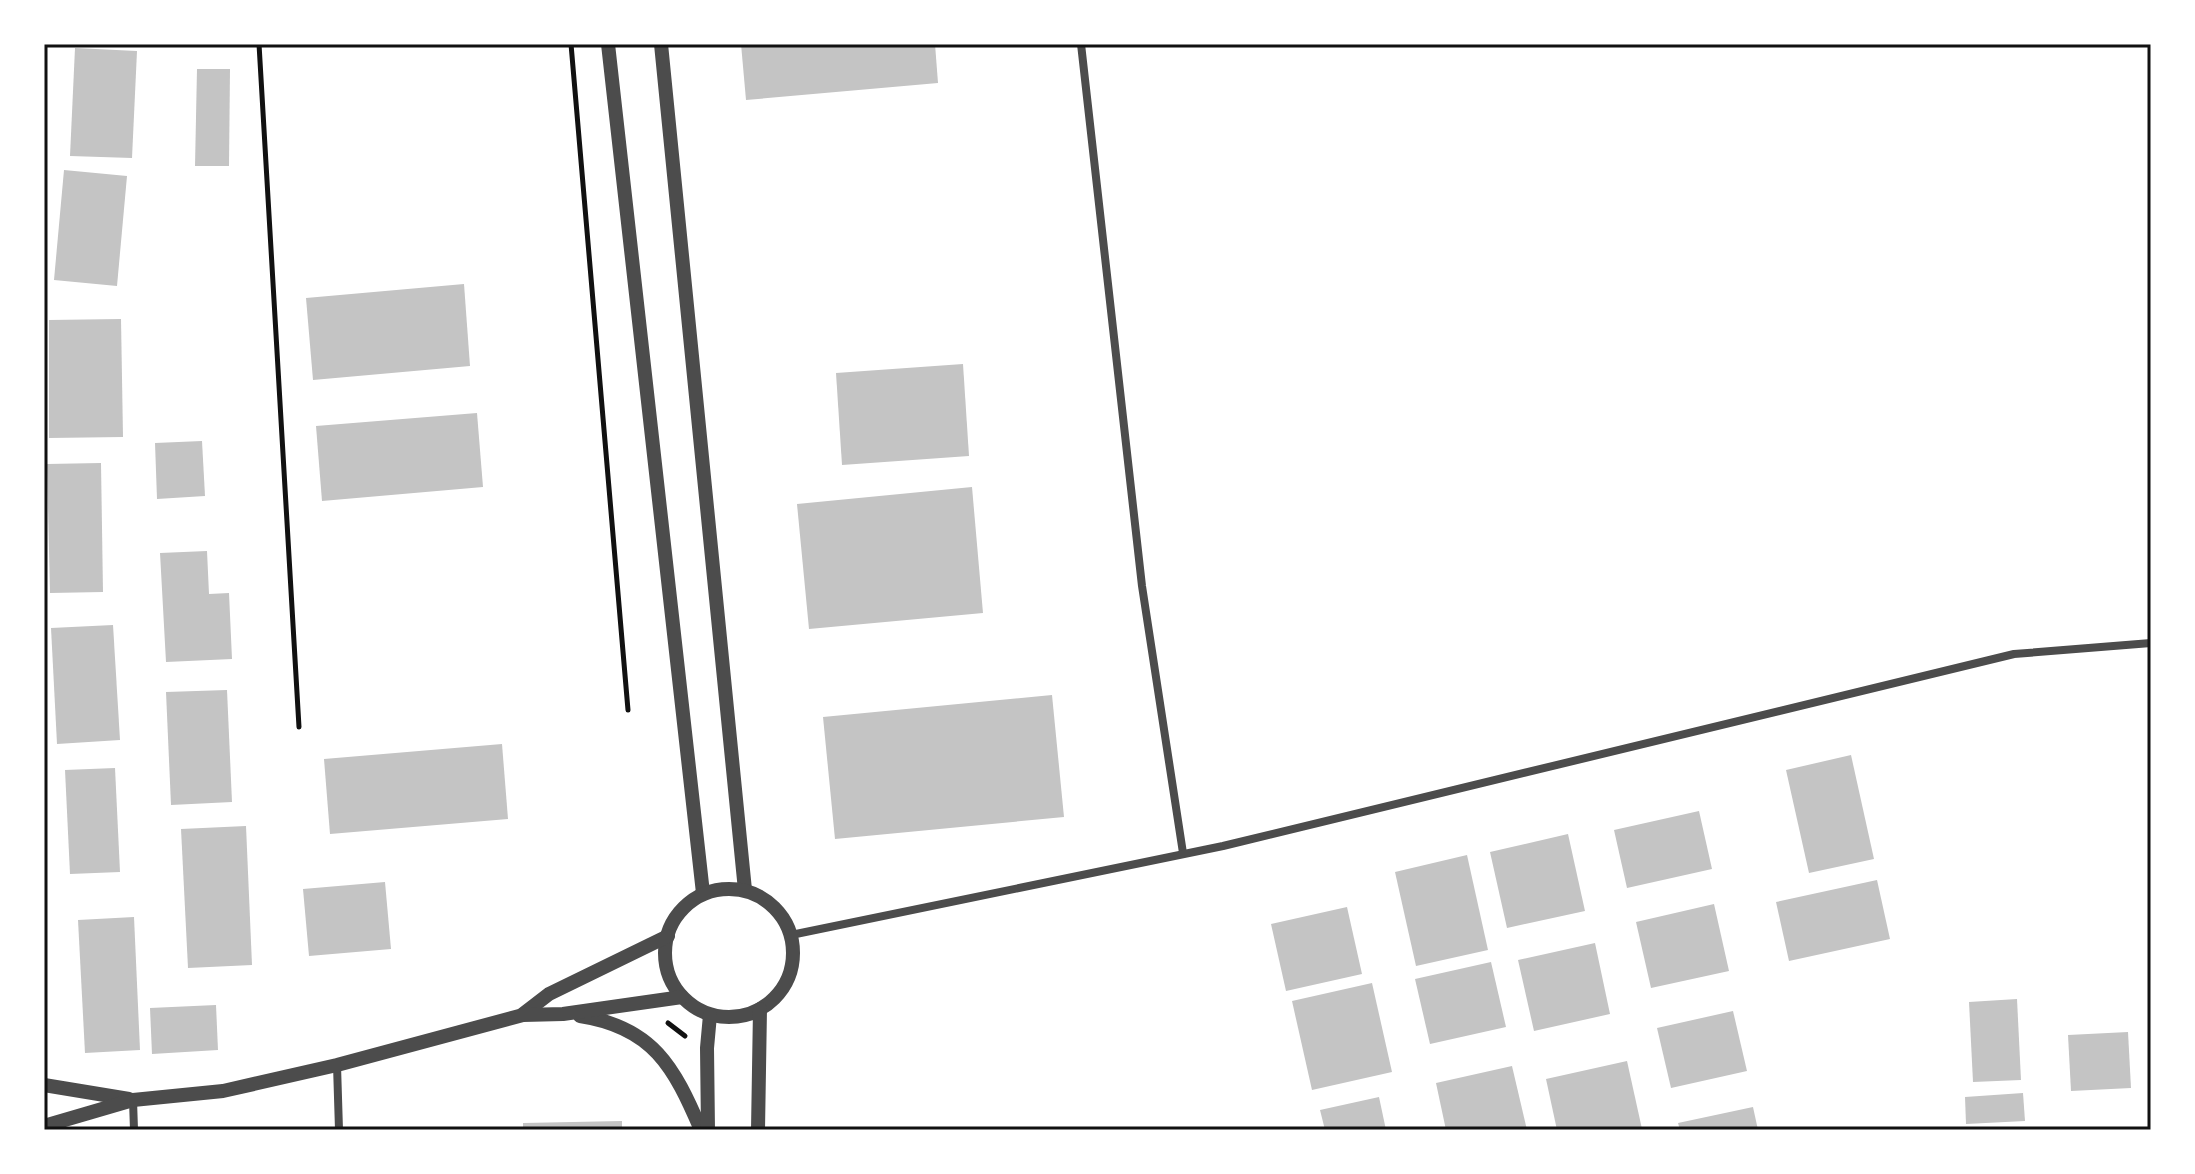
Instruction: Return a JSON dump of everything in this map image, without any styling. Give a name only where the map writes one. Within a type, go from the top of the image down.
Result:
[{"type":"street","points":[[608,44],[703,893]]},
{"type":"street","points":[[661,44],[745,890]]},
{"type":"street","points":[[1081,44],[1142,586],[1183,853]]},
{"type":"street","points":[[791,935],[1223,846],[2014,654],[2151,643]]},
{"type":"street","points":[[724,888],[745,890],[766,899],[782,915],[791,935],[793,957],[788,978],[777,996],[760,1009],[727,1018],[710,1015],[682,997],[666,969],[668,936],[676,916],[688,902],[703,893],[724,888]]},
{"type":"street","points":[[523,1015],[549,994],[668,936]]},
{"type":"street","points":[[44,1126],[133,1100],[223,1091],[337,1065],[523,1015],[563,1014],[682,997]]},
{"type":"street","points":[[758,1130],[760,1009]]},
{"type":"street","points":[[563,1014],[608,1020],[634,1032],[652,1047],[684,1090],[701,1130]]},
{"type":"street","points":[[708,1130],[707,1048],[710,1015]]},
{"type":"street","points":[[337,1065],[339,1130]]},
{"type":"street","points":[[44,1085],[133,1100]]},
{"type":"street","points":[[133,1100],[134,1130]]},
{"type":"path","points":[[259,44],[299,727]]},
{"type":"path","points":[[571,44],[628,710]]},
{"type":"path","points":[[648,1002],[673,1029],[707,1048]]},
{"type":"building","points":[[741,44],[935,44],[938,83],[746,100]]},
{"type":"building","points":[[75,48],[137,51],[132,158],[70,156]]},
{"type":"building","points":[[197,69],[230,69],[229,166],[195,166]]},
{"type":"building","points":[[64,170],[127,176],[117,286],[54,280]]},
{"type":"building","points":[[464,284],[470,366],[313,380],[306,298]]},
{"type":"building","points":[[121,319],[123,437],[49,438],[49,320]]},
{"type":"building","points":[[963,364],[969,456],[842,465],[836,373]]},
{"type":"building","points":[[477,413],[483,487],[322,501],[316,426]]},
{"type":"building","points":[[202,441],[205,496],[157,499],[155,443]]},
{"type":"building","points":[[101,463],[103,592],[50,593],[47,464]]},
{"type":"building","points":[[972,487],[983,613],[809,629],[797,504]]},
{"type":"building","points":[[207,551],[209,594],[229,593],[232,659],[166,662],[160,553]]},
{"type":"building","points":[[113,625],[120,740],[57,744],[51,628]]},
{"type":"building","points":[[227,690],[232,802],[171,805],[166,692]]},
{"type":"building","points":[[1052,695],[1064,817],[835,839],[823,717]]},
{"type":"building","points":[[502,744],[508,819],[330,834],[324,759]]},
{"type":"building","points":[[1851,755],[1874,859],[1809,873],[1786,770]]},
{"type":"building","points":[[115,768],[120,872],[70,874],[65,770]]},
{"type":"building","points":[[1699,811],[1712,869],[1627,888],[1614,830]]},
{"type":"building","points":[[246,826],[252,965],[188,968],[181,829]]},
{"type":"building","points":[[1568,834],[1585,911],[1507,928],[1490,852]]},
{"type":"building","points":[[1467,855],[1488,950],[1416,966],[1395,872]]},
{"type":"building","points":[[1877,880],[1890,939],[1789,961],[1776,902]]},
{"type":"building","points":[[385,882],[391,949],[309,956],[303,889]]},
{"type":"building","points":[[1714,904],[1729,971],[1651,988],[1636,922]]},
{"type":"building","points":[[1347,907],[1362,974],[1286,991],[1271,924]]},
{"type":"building","points":[[134,917],[140,1050],[85,1053],[78,920]]},
{"type":"building","points":[[1595,943],[1610,1014],[1534,1031],[1518,960]]},
{"type":"building","points":[[1491,962],[1506,1027],[1430,1044],[1415,979]]},
{"type":"building","points":[[1372,983],[1392,1072],[1312,1090],[1292,1001]]},
{"type":"building","points":[[2017,999],[2021,1080],[1973,1082],[1969,1002]]},
{"type":"building","points":[[216,1005],[218,1050],[152,1054],[150,1008]]},
{"type":"building","points":[[1733,1011],[1747,1071],[1671,1088],[1657,1028]]},
{"type":"building","points":[[2128,1032],[2131,1088],[2071,1091],[2068,1035]]},
{"type":"building","points":[[1627,1061],[1642,1129],[1557,1130],[1546,1079]]},
{"type":"building","points":[[1512,1066],[1527,1130],[1446,1130],[1436,1083]]},
{"type":"building","points":[[2023,1093],[2025,1121],[1966,1124],[1965,1097]]},
{"type":"building","points":[[1379,1097],[1386,1130],[1325,1130],[1320,1110]]},
{"type":"building","points":[[1753,1107],[1758,1130],[1680,1130],[1678,1123]]},
{"type":"building","points":[[622,1121],[622,1130],[523,1130],[523,1123]]}]
